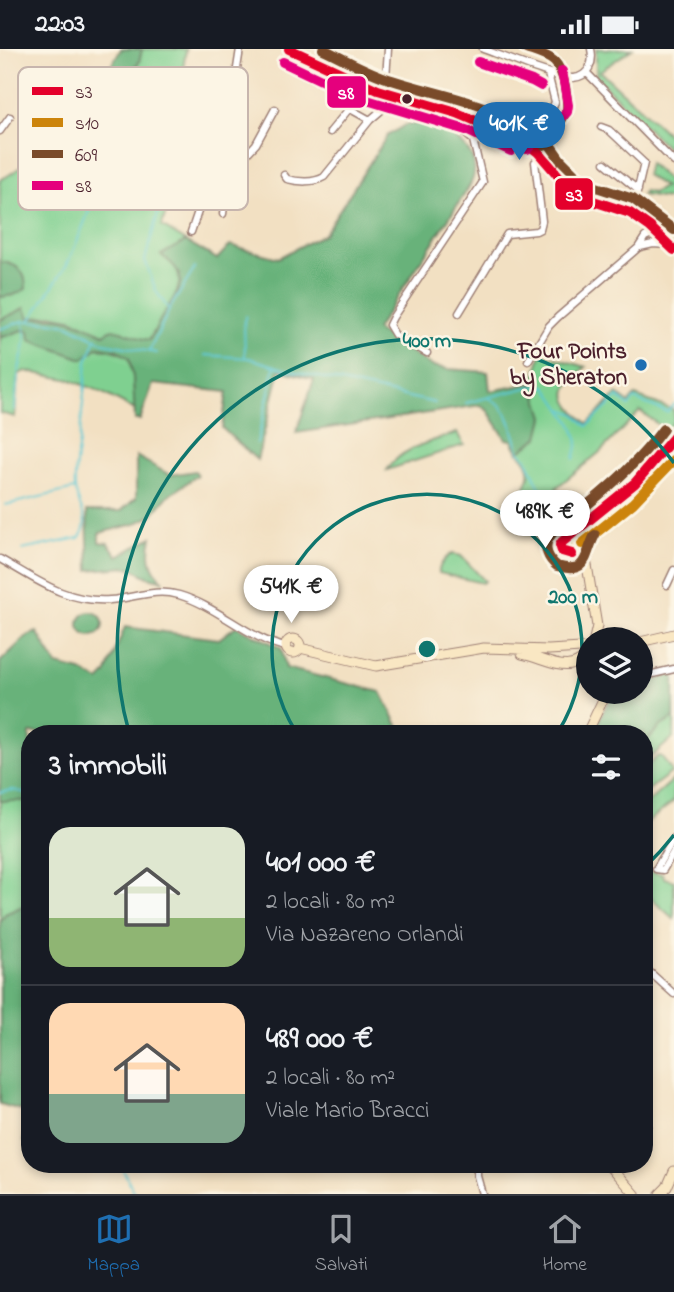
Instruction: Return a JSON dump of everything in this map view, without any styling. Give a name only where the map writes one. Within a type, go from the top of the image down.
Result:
[{"type":"street","points":[[237,67],[240,49]]},
{"type":"street","points":[[289,49],[385,93],[493,126],[531,146],[576,196],[632,214],[671,247]]},
{"type":"street","points":[[385,93],[388,49]]},
{"type":"street","points":[[483,49],[535,66],[548,74],[573,78],[586,72],[592,62],[591,49]]},
{"type":"street","points":[[586,72],[672,158]]},
{"type":"street","points":[[518,139],[519,134],[555,106],[548,74]]},
{"type":"street","points":[[284,175],[292,181],[315,181],[324,177],[370,120],[398,96]]},
{"type":"street","points":[[248,153],[256,145],[275,109]]},
{"type":"street","points":[[330,132],[348,110],[370,120]]},
{"type":"street","points":[[427,353],[395,335],[389,325],[484,182],[473,140],[454,125],[457,113]]},
{"type":"street","points":[[0,131],[10,117]]},
{"type":"street","points":[[493,126],[528,128]]},
{"type":"street","points":[[601,127],[609,130],[644,162],[632,214]]},
{"type":"street","points":[[528,128],[531,146]]},
{"type":"street","points":[[518,139],[531,153],[541,158]]},
{"type":"street","points":[[459,313],[507,233],[540,229],[542,221],[536,162],[541,158]]},
{"type":"street","points":[[605,163],[638,190]]},
{"type":"street","points":[[191,232],[199,210]]},
{"type":"street","points":[[223,214],[224,210]]},
{"type":"street","points":[[643,222],[645,237]]},
{"type":"street","points":[[528,361],[558,317],[638,248],[645,237],[656,232]]},
{"type":"street","points":[[653,244],[656,232]]},
{"type":"street","points":[[638,248],[653,244],[671,247]]},
{"type":"street","points":[[594,627],[586,564],[573,544],[584,526],[639,478],[674,437]]},
{"type":"street","points":[[0,559],[46,587],[76,596],[106,600],[164,592],[183,596],[226,616],[271,643],[286,647],[292,653],[298,652],[300,648],[376,666],[477,649],[576,652]]},
{"type":"street","points":[[667,585],[674,571]]},
{"type":"street","points":[[653,639],[674,634]]},
{"type":"street","points":[[497,648],[569,667],[576,660]]},
{"type":"street","points":[[541,650],[545,660]]},
{"type":"street","points":[[653,673],[673,668]]},
{"type":"street","points":[[591,725],[601,704]]},
{"type":"street","points":[[674,838],[656,869],[663,870],[674,851]]},
{"type":"street","points":[[653,975],[674,994]]},
{"type":"street","points":[[660,1194],[674,1171]]},
{"type":"street","points":[[477,1173],[482,1194]]},
{"type":"street","points":[[617,1173],[635,1194]]},
{"type":"green space","points":[[121,49],[142,49],[135,67],[110,67]]},
{"type":"green space","points":[[142,49],[186,49],[183,67],[135,67]]},
{"type":"green space","points":[[596,49],[632,49],[600,71],[674,140],[674,155],[596,77]]},
{"type":"green space","points":[[425,123],[452,136],[467,150],[474,167],[473,178],[376,330],[432,366],[488,372],[490,391],[533,383],[544,417],[539,437],[518,452],[512,440],[506,439],[481,405],[296,433],[314,379],[280,370],[257,460],[222,428],[227,392],[153,384],[140,420],[135,420],[133,377],[129,358],[117,350],[98,347],[83,359],[30,340],[29,331],[22,330],[0,338],[0,320],[25,308],[29,318],[60,318],[104,334],[112,329],[149,340],[180,283],[177,269],[161,255],[186,241],[217,259],[230,245],[278,258],[324,234],[387,136],[405,125]]},
{"type":"green space","points":[[649,163],[671,183],[674,181],[674,200],[642,195],[644,191],[652,193],[664,187],[646,175]]},
{"type":"green space","points":[[18,168],[18,210],[167,210],[162,226],[186,241],[161,255],[178,271],[179,281],[176,294],[149,340],[129,337],[122,331],[104,334],[71,319],[51,315],[28,318],[25,308],[0,320],[0,297],[14,295],[4,262],[0,264],[0,180]]},
{"type":"green space","points":[[4,262],[21,271],[26,289],[14,295],[0,297],[0,264]]},
{"type":"green space","points":[[22,330],[30,331],[30,340],[55,348],[113,350],[129,358],[135,410],[71,380],[25,371],[18,375],[15,417],[0,413],[0,338]]},
{"type":"green space","points":[[541,354],[586,367],[570,382],[566,395],[573,409],[588,424],[617,394],[629,403],[635,396],[674,410],[674,420],[667,431],[640,411],[600,452],[556,488],[578,514],[572,522],[554,533],[533,535],[516,527],[511,517],[529,477],[526,461],[518,452],[539,437],[544,417],[533,383]]},
{"type":"green space","points":[[457,433],[464,445],[387,470],[409,450]]},
{"type":"green space","points":[[136,456],[170,475],[195,471],[198,475],[168,496],[151,516],[135,524],[99,533],[99,542],[108,543],[118,556],[152,537],[151,561],[155,572],[164,581],[148,577],[129,567],[89,570],[87,511],[121,511],[136,498]]},
{"type":"green space","points":[[453,554],[461,556],[485,581],[482,583],[439,573],[443,562]]},
{"type":"green space","points":[[86,612],[96,612],[103,619],[103,629],[96,636],[86,636],[79,629],[79,619]]},
{"type":"green space","points":[[236,626],[281,648],[286,668],[381,692],[398,725],[21,725],[21,801],[0,801],[0,662],[27,636],[37,632],[57,665],[81,671],[99,681],[106,674],[125,627],[219,639]]},
{"type":"green space","points":[[674,675],[674,718],[653,734],[653,725],[597,725],[607,704],[653,704],[653,680]]},
{"type":"green space","points":[[674,718],[674,737],[653,755],[653,734]]},
{"type":"green space","points":[[658,756],[662,757],[672,772],[653,786],[653,761]]},
{"type":"green space","points":[[674,779],[674,801],[653,818],[653,798]]},
{"type":"green space","points":[[0,801],[21,801],[21,907],[5,914],[0,923]]},
{"type":"green space","points":[[653,872],[663,874],[664,878],[674,881],[674,919],[653,900]]},
{"type":"green space","points":[[21,907],[21,1110],[0,1104],[0,923],[5,914]]},
{"type":"waterway","points":[[30,321],[66,266],[89,210]]},
{"type":"waterway","points":[[159,210],[145,260],[156,291],[169,310]]},
{"type":"waterway","points":[[149,352],[169,310],[195,268]]},
{"type":"waterway","points":[[245,357],[246,316]]},
{"type":"waterway","points":[[0,329],[23,321],[50,322],[68,325],[104,343],[157,353]]},
{"type":"waterway","points":[[15,410],[25,342],[23,321]]},
{"type":"waterway","points":[[22,550],[79,538],[83,532],[85,526],[76,495],[75,472],[87,362],[96,338]]},
{"type":"waterway","points":[[205,355],[249,358],[288,370],[435,403]]},
{"type":"waterway","points":[[257,443],[275,366]]},
{"type":"waterway","points":[[466,403],[529,387],[546,386],[573,426],[578,442],[574,459]]},
{"type":"waterway","points":[[562,409],[575,414],[587,426],[618,397],[629,406],[634,399],[667,412],[674,404]]},
{"type":"waterway","points":[[489,398],[499,404],[506,413],[519,451],[526,458],[539,486],[547,497],[559,503],[573,519]]},
{"type":"waterway","points":[[5,505],[75,489]]},
{"type":"waterway","points":[[0,792],[21,792]]},
{"type":"waterway","points":[[124,1173],[135,1194]]},
{"type":"transit line","name":"s3","points":[[289,49],[378,90],[457,113],[524,141],[538,152],[575,195],[630,213],[650,227],[674,250]]},
{"type":"transit line","name":"609","points":[[323,49],[383,77],[492,110],[510,119],[544,145]]},
{"type":"transit line","name":"609","points":[[526,49],[553,60],[563,77],[567,110],[562,119],[543,135],[560,159],[584,183],[633,199],[674,230]]},
{"type":"transit line","name":"s8","points":[[283,62],[357,97],[466,130],[511,151]]},
{"type":"transit line","name":"s8","points":[[478,62],[541,86]]},
{"type":"transit line","name":"s8","points":[[527,149],[567,112],[562,71]]},
{"type":"transit line","name":"609","points":[[595,535],[584,561],[575,568],[557,566],[547,553],[547,542],[556,528],[617,479],[663,429]]},
{"type":"transit line","name":"s3","points":[[572,554],[562,551],[562,542],[635,483],[674,437]]},
{"type":"transit line","name":"s10","points":[[582,544],[633,503],[674,460]]},
{"type":"place","name":"Four Points by Sheraton","points":[[641,365]]}]
